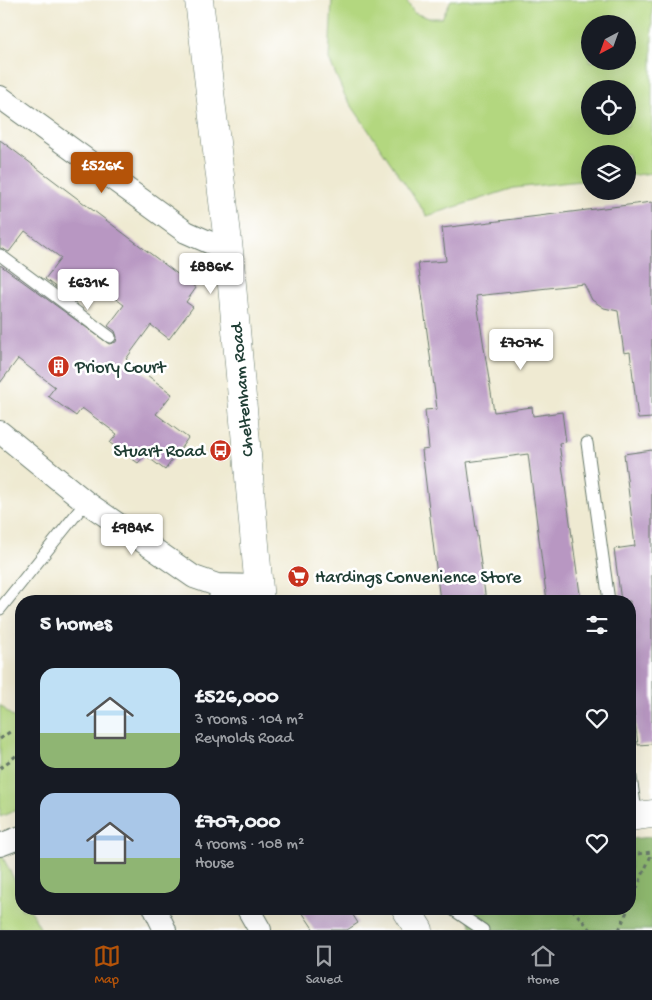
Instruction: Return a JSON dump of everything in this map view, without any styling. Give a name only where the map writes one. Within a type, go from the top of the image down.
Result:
[{"type":"street","name":"Cheltenham Road","points":[[198,0],[229,251],[259,593]]},
{"type":"street","points":[[0,97],[186,232],[229,251]]},
{"type":"street","points":[[0,432],[86,502],[215,593],[259,593]]},
{"type":"street","points":[[0,845],[15,839]]},
{"type":"street","points":[[158,915],[165,930]]},
{"type":"street","points":[[251,915],[260,930]]},
{"type":"street","points":[[410,915],[419,930]]},
{"type":"lane","points":[[0,255],[110,337]]},
{"type":"lane","points":[[587,443],[608,595]]},
{"type":"lane","points":[[0,609],[86,502]]},
{"type":"lane","points":[[636,798],[640,816]]},
{"type":"lane","points":[[461,915],[483,930]]},
{"type":"path","points":[[0,739],[11,731]]},
{"type":"path","points":[[0,768],[15,757]]},
{"type":"path","points":[[636,854],[652,853],[636,890]]},
{"type":"path","points":[[577,915],[591,930]]},
{"type":"path","points":[[619,930],[625,915]]},
{"type":"green space","points":[[332,0],[406,0],[414,13],[429,18],[442,18],[451,0],[652,0],[652,173],[636,175],[636,145],[581,145],[581,181],[514,188],[427,216],[345,96],[329,59]]},
{"type":"green space","points":[[0,705],[15,719],[15,811],[0,817]]},
{"type":"green space","points":[[652,837],[652,930],[473,930],[467,915],[636,915],[636,838]]},
{"type":"green space","points":[[0,852],[15,881],[15,915],[33,915],[41,930],[0,930]]},
{"type":"building","points":[[0,140],[196,288],[186,302],[193,307],[169,339],[151,325],[126,359],[172,394],[156,414],[188,438],[165,470],[145,455],[138,463],[110,443],[117,434],[82,408],[76,416],[48,396],[55,387],[18,359],[0,383],[0,265],[109,344],[116,342],[117,337],[115,331],[108,326],[124,305],[88,278],[71,299],[45,279],[61,258],[25,231],[9,252],[0,248]]},
{"type":"building","points":[[652,202],[652,418],[638,419],[630,352],[624,353],[618,311],[604,308],[592,300],[584,284],[476,296],[494,412],[532,407],[533,416],[562,412],[566,442],[559,443],[580,595],[546,595],[528,454],[467,462],[485,595],[439,595],[422,450],[429,449],[425,410],[437,409],[418,263],[446,261],[442,228]]},
{"type":"building","points":[[652,450],[652,744],[638,745],[636,729],[636,595],[620,595],[614,549],[635,546],[624,454]]},
{"type":"building","points":[[304,915],[353,915],[358,923],[347,930],[314,930]]},
{"type":"place","name":"Priory Court","points":[[59,366]]},
{"type":"place","name":"Stuart Road","points":[[221,450]]},
{"type":"place","name":"Hardings Convenience Store","points":[[299,576]]}]
